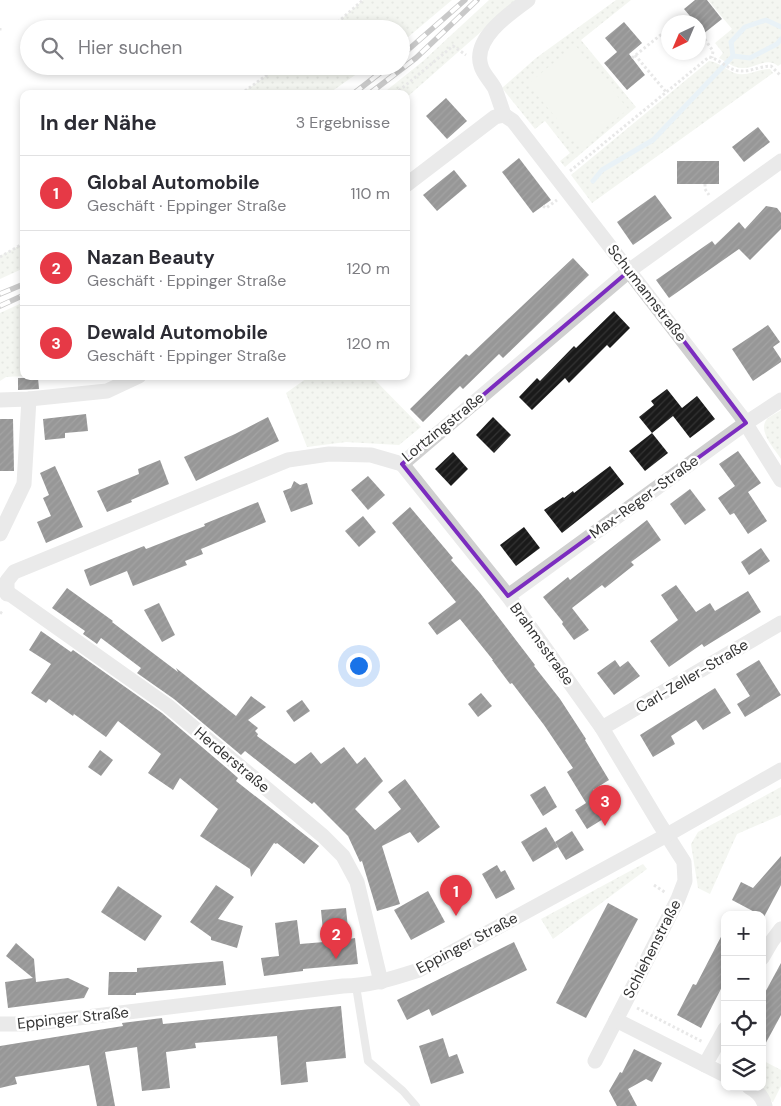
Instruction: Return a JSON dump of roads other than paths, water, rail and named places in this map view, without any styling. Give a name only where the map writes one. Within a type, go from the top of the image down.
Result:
[{"type":"street","points":[[410,181],[495,117],[504,115],[494,88],[480,65],[480,51],[487,37],[499,22],[528,0]]},
{"type":"street","name":"Schumannstraße","points":[[504,115],[513,121],[564,194],[579,206],[630,270],[746,423],[781,480]]},
{"type":"street","name":"Lortzingstraße","points":[[2,602],[7,581],[14,572],[288,460],[329,454],[371,455],[402,464],[630,270],[781,161]]},
{"type":"street","points":[[0,400],[108,391],[131,380]]},
{"type":"street","points":[[0,534],[24,484],[29,399]]},
{"type":"street","name":"Max-Reger-Straße","points":[[508,596],[746,423],[781,400]]},
{"type":"street","name":"Brahmsstraße","points":[[402,464],[508,596],[602,728],[667,835]]},
{"type":"street","name":"Herderstraße","points":[[2,602],[168,706],[323,836],[343,856],[357,882],[381,982]]},
{"type":"street","name":"Carl-Zeller-Straße","points":[[602,728],[781,623]]},
{"type":"street","name":"Eppinger Straße","points":[[0,1024],[29,1024],[343,986],[356,986],[381,982],[419,970],[667,835],[781,770]]},
{"type":"street","name":"Schlehenstraße","points":[[595,1061],[685,882],[684,862],[667,835]]},
{"type":"street","points":[[763,956],[781,929]]},
{"type":"street","points":[[616,1020],[721,1073]]},
{"type":"street","points":[[705,1065],[721,1037]]},
{"type":"street","points":[[755,1091],[759,1094],[766,1106]]},
{"type":"lane","points":[[356,986],[368,1061],[403,1091],[416,1106]]},
{"type":"waterway","points":[[733,56],[731,42],[745,27],[766,20],[781,27]]},
{"type":"waterway","points":[[593,181],[602,170],[653,140],[733,56],[750,58],[777,44],[781,39]]},
{"type":"railway","points":[[410,48],[465,0]]},
{"type":"railway","points":[[410,63],[477,0]]},
{"type":"railway","points":[[358,90],[377,75]]},
{"type":"railway","points":[[374,90],[394,75]]},
{"type":"railway","points":[[0,294],[20,286]]},
{"type":"railway","points":[[0,306],[20,297]]},
{"type":"place","name":"Dewald Automobile","points":[[605,826]]},
{"type":"place","name":"Global Automobile","points":[[456,916]]},
{"type":"place","name":"Nazan Beauty","points":[[336,959]]}]
